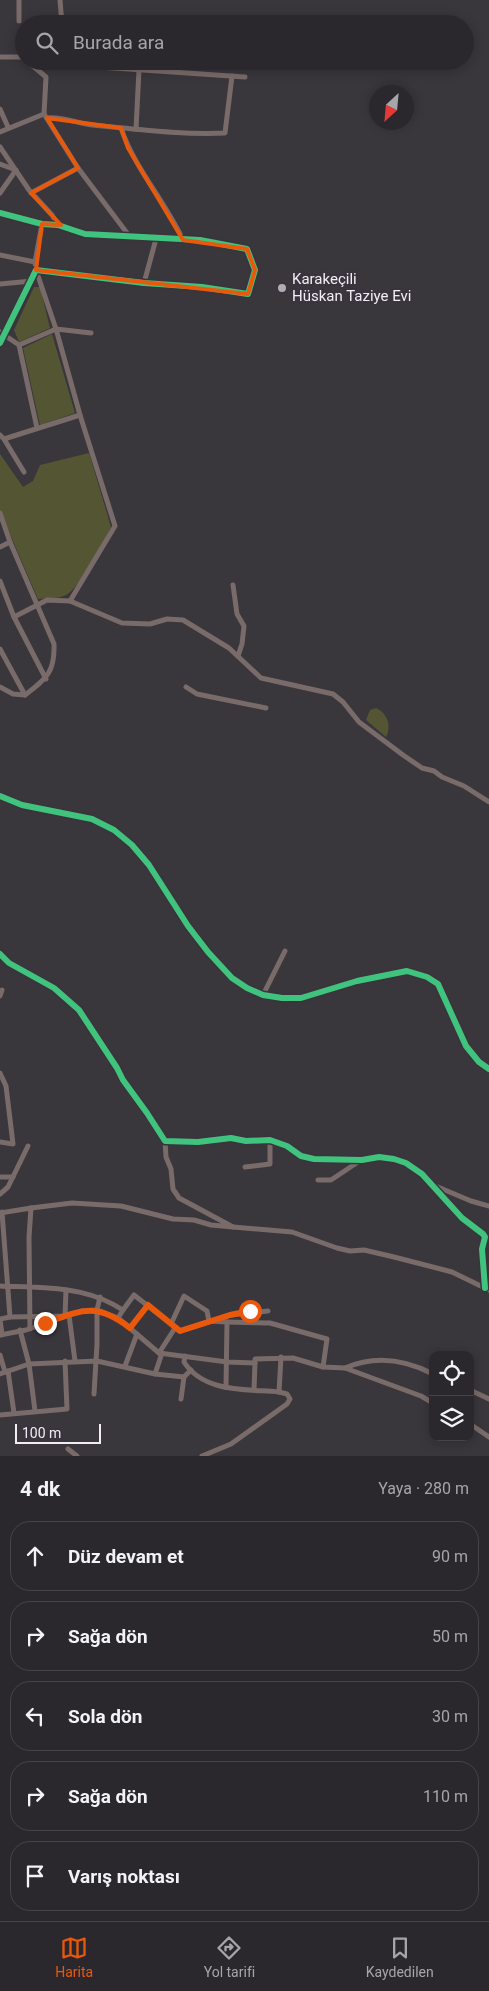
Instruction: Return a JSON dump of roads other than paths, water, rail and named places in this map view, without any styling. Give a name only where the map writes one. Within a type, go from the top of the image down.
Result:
[{"type":"street","points":[[19,0],[19,15]]},
{"type":"street","points":[[60,0],[61,15]]},
{"type":"street","points":[[0,57],[15,58]]},
{"type":"street","points":[[37,70],[46,77],[45,116],[78,168],[130,237]]},
{"type":"street","points":[[136,129],[139,70],[245,77]]},
{"type":"street","points":[[0,132],[8,127],[45,116],[121,128],[208,134],[226,133],[232,76]]},
{"type":"street","points":[[0,109],[8,127]]},
{"type":"street","points":[[121,128],[128,148],[176,223],[183,240]]},
{"type":"street","points":[[0,147],[32,193],[52,215],[58,225]]},
{"type":"street","points":[[0,164],[16,170]]},
{"type":"street","points":[[32,193],[78,168]]},
{"type":"street","points":[[0,193],[16,170]]},
{"type":"street","points":[[0,213],[42,224],[58,225],[85,234],[200,240],[247,249],[255,270],[248,294],[202,287],[144,284],[36,270]]},
{"type":"street","points":[[42,224],[36,270],[56,328],[114,526],[70,601]]},
{"type":"street","points":[[144,284],[156,238]]},
{"type":"street","points":[[0,255],[36,262]]},
{"type":"street","points":[[0,343],[36,270]]},
{"type":"street","points":[[0,284],[32,281]]},
{"type":"street","points":[[19,345],[56,328],[91,333]]},
{"type":"street","points":[[0,332],[6,334],[19,345],[37,428]]},
{"type":"street","points":[[24,472],[2,437],[80,415]]},
{"type":"street","points":[[0,513],[10,542],[54,644],[55,659],[52,669],[46,678],[26,695],[13,694],[0,687]]},
{"type":"street","points":[[0,547],[10,542]]},
{"type":"street","points":[[0,581],[14,617],[46,678]]},
{"type":"street","points":[[232,585],[237,614],[244,626],[242,644],[238,656]]},
{"type":"street","points":[[14,617],[47,600],[70,601],[122,623],[150,624],[167,619],[183,620],[212,636],[238,656],[261,678],[333,694],[360,722],[403,755],[422,768],[434,771],[442,778],[464,786],[489,802]]},
{"type":"street","points":[[0,649],[26,695]]},
{"type":"street","points":[[186,687],[197,694],[266,708]]},
{"type":"street","points":[[0,796],[22,805],[92,819],[114,830],[132,845],[149,865],[188,926],[226,972],[247,988],[263,995],[301,998],[357,980],[407,971],[427,977],[438,984],[466,1046],[479,1062],[489,1069]]},
{"type":"street","points":[[263,995],[286,951]]},
{"type":"street","points":[[0,954],[9,963],[54,988],[79,1010],[123,1080],[147,1112],[165,1141],[173,1189],[179,1198],[233,1227]]},
{"type":"street","points":[[0,1073],[6,1086],[13,1135],[12,1144],[0,1142]]},
{"type":"street","points":[[165,1141],[198,1142],[231,1138],[246,1141],[270,1140],[287,1146],[301,1156],[314,1160],[362,1160],[379,1157],[394,1158],[406,1163],[422,1174],[462,1218],[485,1237],[482,1250],[487,1289]]},
{"type":"street","points":[[245,1167],[270,1164],[270,1140]]},
{"type":"street","points":[[0,1194],[8,1187],[28,1146]]},
{"type":"street","points":[[318,1180],[331,1180],[362,1160]]},
{"type":"street","points":[[0,1177],[13,1177]]},
{"type":"street","points":[[430,1184],[489,1206]]},
{"type":"street","points":[[10,1318],[1,1213],[72,1203],[121,1206],[173,1219],[194,1220],[211,1226],[292,1232],[337,1248],[350,1251],[364,1250],[452,1272],[487,1289]]},
{"type":"street","points":[[30,1329],[31,1208]]},
{"type":"street","points":[[0,1286],[66,1290],[100,1297],[123,1310]]},
{"type":"street","points":[[66,1290],[67,1315],[75,1361]]},
{"type":"street","points":[[118,1318],[134,1295],[180,1331],[209,1321],[250,1311],[268,1311]]},
{"type":"street","points":[[155,1374],[161,1353],[184,1296],[207,1310],[209,1321]]},
{"type":"street","points":[[94,1394],[97,1310],[100,1297]]},
{"type":"street","points":[[130,1328],[148,1305]]},
{"type":"street","points":[[67,1315],[0,1319],[1,1335],[30,1329],[81,1311],[97,1310],[118,1318],[161,1353],[227,1362],[255,1363]]},
{"type":"street","points":[[209,1321],[270,1323],[327,1340],[323,1367]]},
{"type":"street","points":[[226,1387],[227,1322]]},
{"type":"street","points":[[20,1330],[29,1364],[36,1411]]},
{"type":"street","points":[[125,1366],[137,1334]]},
{"type":"street","points":[[0,1355],[14,1413]]},
{"type":"street","points":[[185,1356],[184,1362],[191,1370],[212,1385],[279,1392],[287,1394],[290,1399],[287,1404],[231,1444],[202,1456]]},
{"type":"street","points":[[279,1392],[281,1357]]},
{"type":"street","points":[[254,1390],[255,1359],[281,1357],[293,1358],[323,1367],[345,1368],[429,1401]]},
{"type":"street","points":[[5,1372],[29,1364],[96,1360],[155,1374],[184,1377],[191,1370]]},
{"type":"street","points":[[345,1368],[356,1363],[372,1360],[399,1361],[410,1363],[429,1372]]},
{"type":"street","points":[[0,1415],[66,1409],[65,1361]]},
{"type":"street","points":[[181,1399],[184,1377]]},
{"type":"street","points":[[474,1392],[489,1399]]},
{"type":"street","points":[[474,1427],[489,1437]]},
{"type":"street","points":[[68,1449],[77,1456]]},
{"type":"place","name":"Karakeçili Hüskan Taziye Evi","points":[[282,288]]}]
